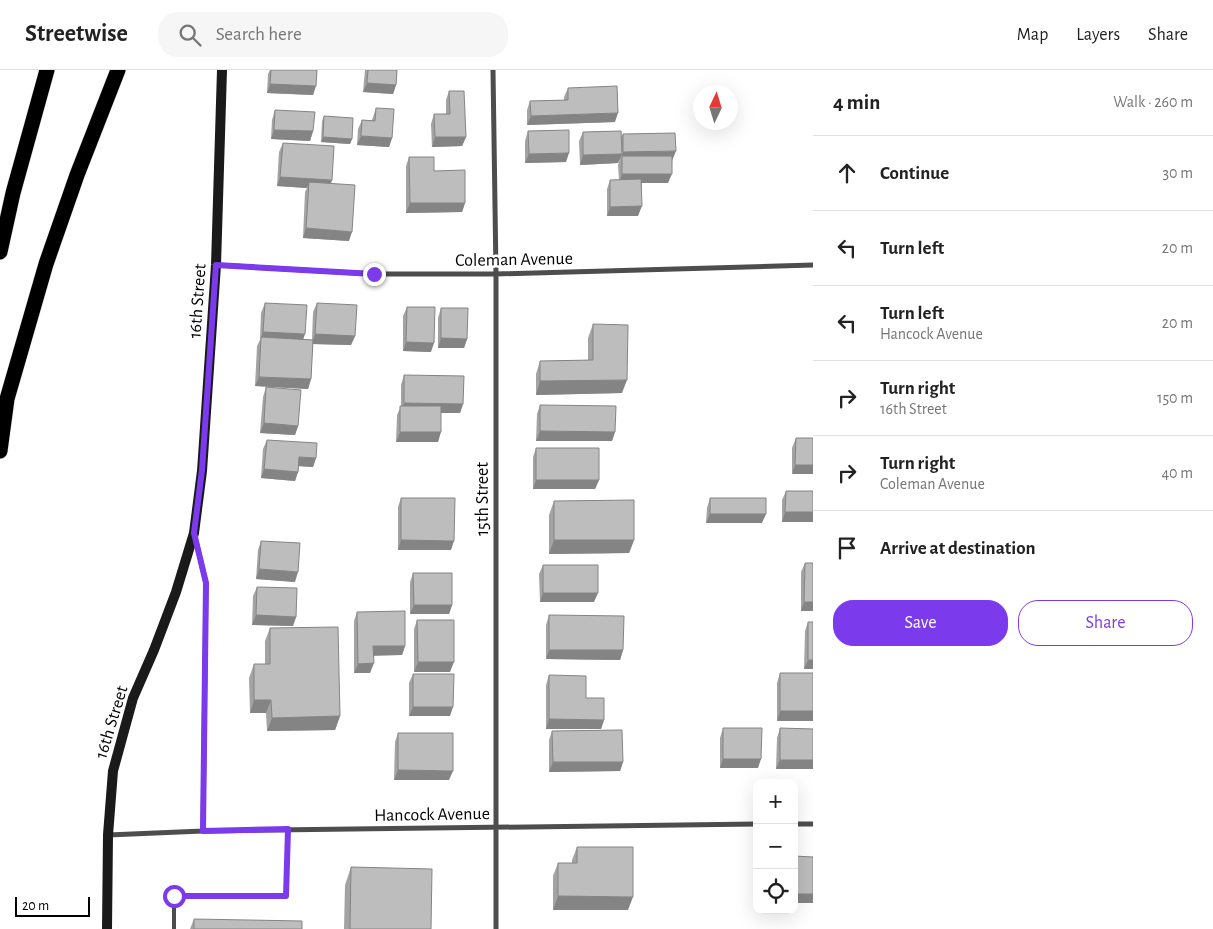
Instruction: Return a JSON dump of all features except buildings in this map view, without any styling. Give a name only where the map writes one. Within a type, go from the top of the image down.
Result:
[{"type":"highway","points":[[0,252],[13,192],[47,70]]},
{"type":"highway","points":[[0,451],[7,399],[46,264],[118,70]]},
{"type":"main road","name":"16th Street","points":[[107,929],[108,835],[113,771],[133,698],[176,592],[194,533],[202,470],[216,265],[222,70]]},
{"type":"street","name":"15th Street","points":[[493,70],[496,274],[496,929]]},
{"type":"street","name":"Coleman Avenue","points":[[216,265],[374,274],[496,274],[813,265]]},
{"type":"street","name":"16th Street","points":[[194,533],[206,583],[203,831]]},
{"type":"street","name":"Hancock Avenue","points":[[108,835],[288,829],[753,824]]},
{"type":"street","points":[[798,824],[813,824]]},
{"type":"lane","points":[[174,929],[174,896],[286,896],[288,829]]},
{"type":"route","points":[[174,896],[286,896],[288,829],[203,831],[206,583],[194,533],[202,470],[216,265],[374,274]]}]
